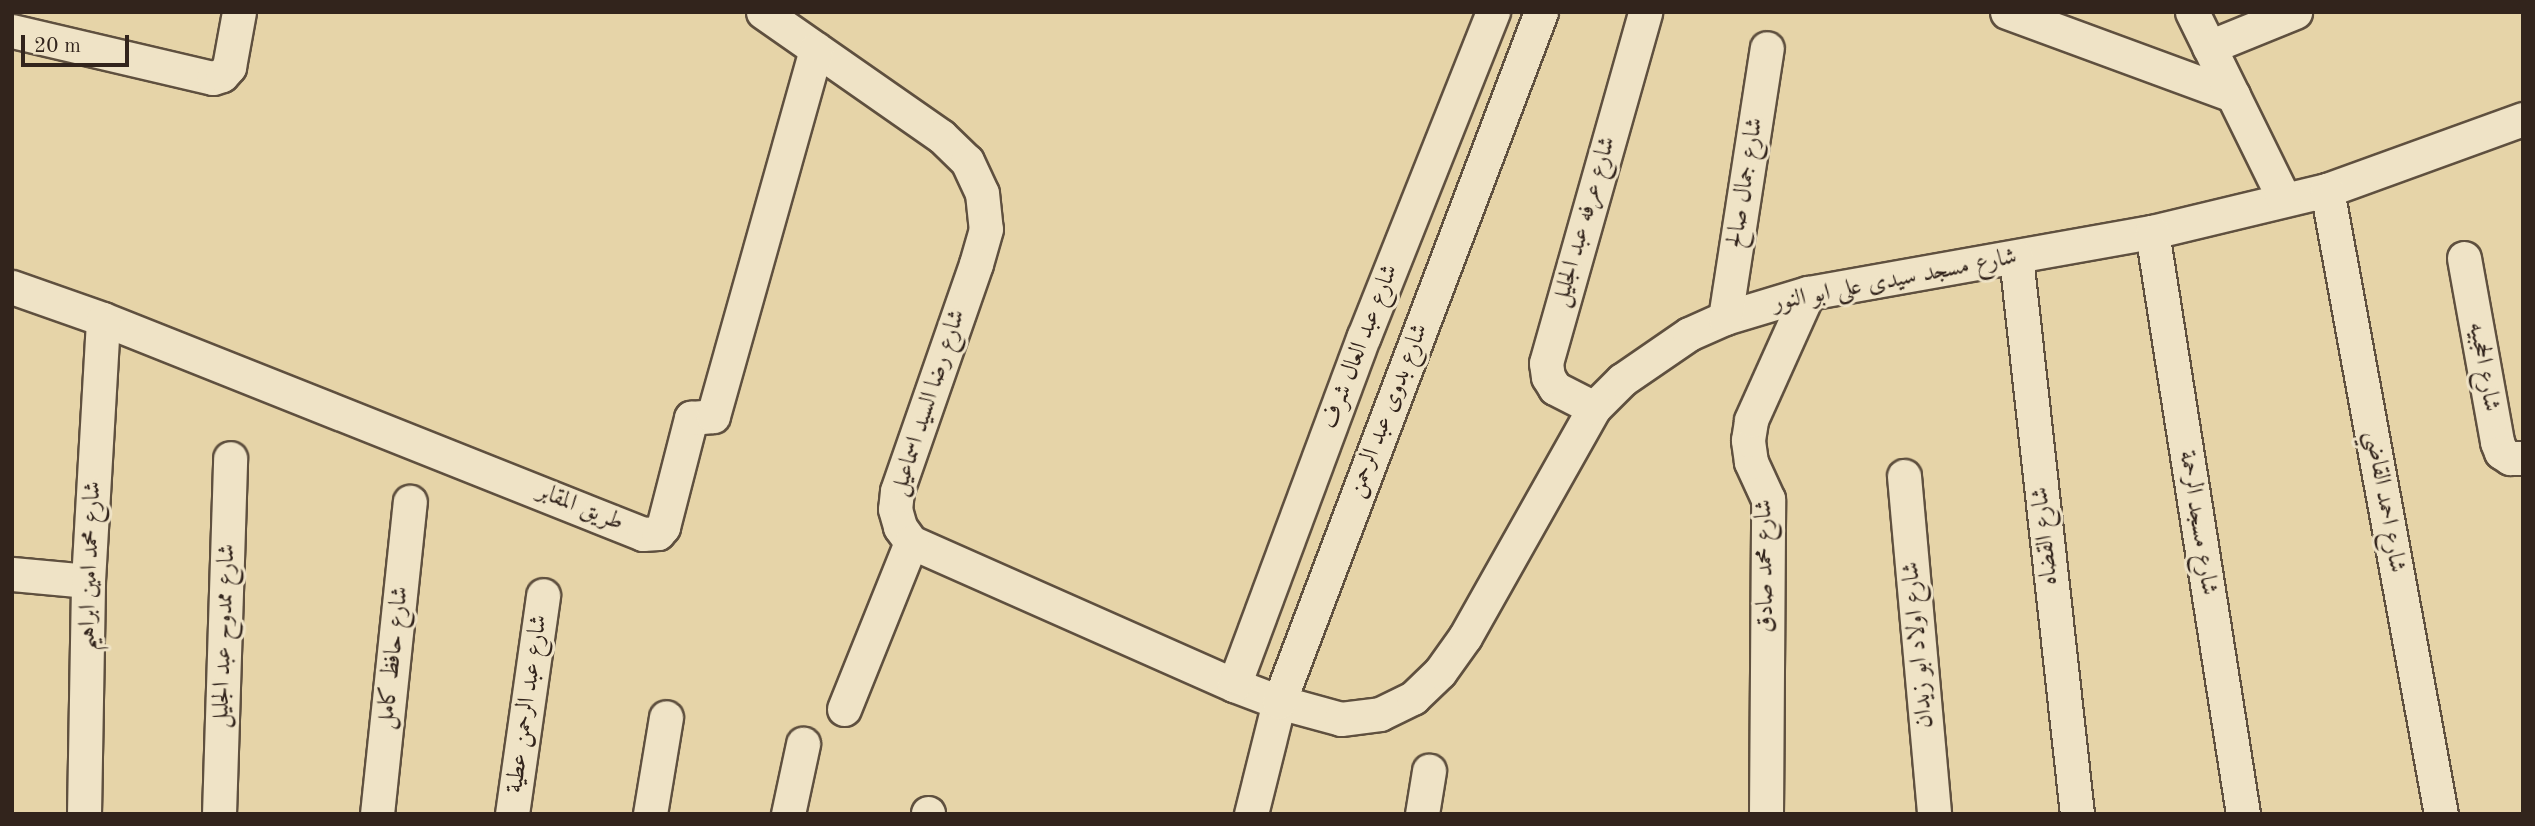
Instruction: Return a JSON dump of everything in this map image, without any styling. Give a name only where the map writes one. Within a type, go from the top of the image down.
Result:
[{"type":"street","points":[[12,31],[206,76],[222,75],[229,67],[239,12]]},
{"type":"street","name":"شارع رضا السيد اسماعيل","points":[[763,12],[941,136],[967,161],[982,193],[986,229],[897,491],[895,509],[900,527],[911,542]]},
{"type":"street","name":"شارع عبد العال شرف","points":[[1234,685],[1369,324],[1493,12]]},
{"type":"street","name":"شارع بدوى عبد الرحمن","points":[[1251,814],[1279,702],[1541,12]]},
{"type":"street","name":"شارع عرفه عبد الجليل","points":[[1594,408],[1555,388],[1548,377],[1546,363],[1645,12]]},
{"type":"street","points":[[2007,12],[2233,95]]},
{"type":"street","points":[[2192,12],[2284,199]]},
{"type":"street","points":[[2209,47],[2295,12]]},
{"type":"street","name":"شارع جمال صالح","points":[[1725,318],[1767,48]]},
{"type":"street","name":"طريق المقابر","points":[[12,287],[103,319],[643,534],[658,533],[663,527],[691,418],[713,416],[816,49]]},
{"type":"street","name":"شارع مسجد سيدى على ابو النور","points":[[1279,702],[1341,719],[1380,714],[1413,698],[1440,672],[1465,637],[1594,408],[1654,355],[1725,318],[1808,293],[2152,232],[2327,190],[2522,126]]},
{"type":"street","name":"شارع احمد القاضي","points":[[2327,190],[2441,814]]},
{"type":"street","name":"شارع مسجد الرحمة","points":[[2152,232],[2243,814]]},
{"type":"street","name":"شارع القضاه","points":[[2016,257],[2077,814]]},
{"type":"street","name":"شارع الحجبيه","points":[[2464,258],[2497,442],[2501,452],[2510,458],[2523,458]]},
{"type":"street","name":"شارع محمد صادق","points":[[1766,814],[1768,499],[1751,462],[1748,440],[1751,420],[1808,293]]},
{"type":"street","name":"شارع محمد امين ابراهيم","points":[[84,814],[89,581],[103,319]]},
{"type":"street","name":"شارع ممدوح عبد الجليل","points":[[219,814],[230,458]]},
{"type":"street","name":"شارع اولاد ابو زيدان","points":[[1904,476],[1934,814]]},
{"type":"street","name":"شارع حافظ كامل","points":[[377,814],[410,502]]},
{"type":"street","points":[[844,709],[911,542],[1234,685],[1279,702]]},
{"type":"street","points":[[12,574],[89,581]]},
{"type":"street","name":"شارع عبد الرحمن عطية","points":[[512,814],[543,595]]},
{"type":"street","points":[[650,814],[666,717]]},
{"type":"street","points":[[788,814],[803,744]]},
{"type":"street","points":[[1422,814],[1429,771]]}]
